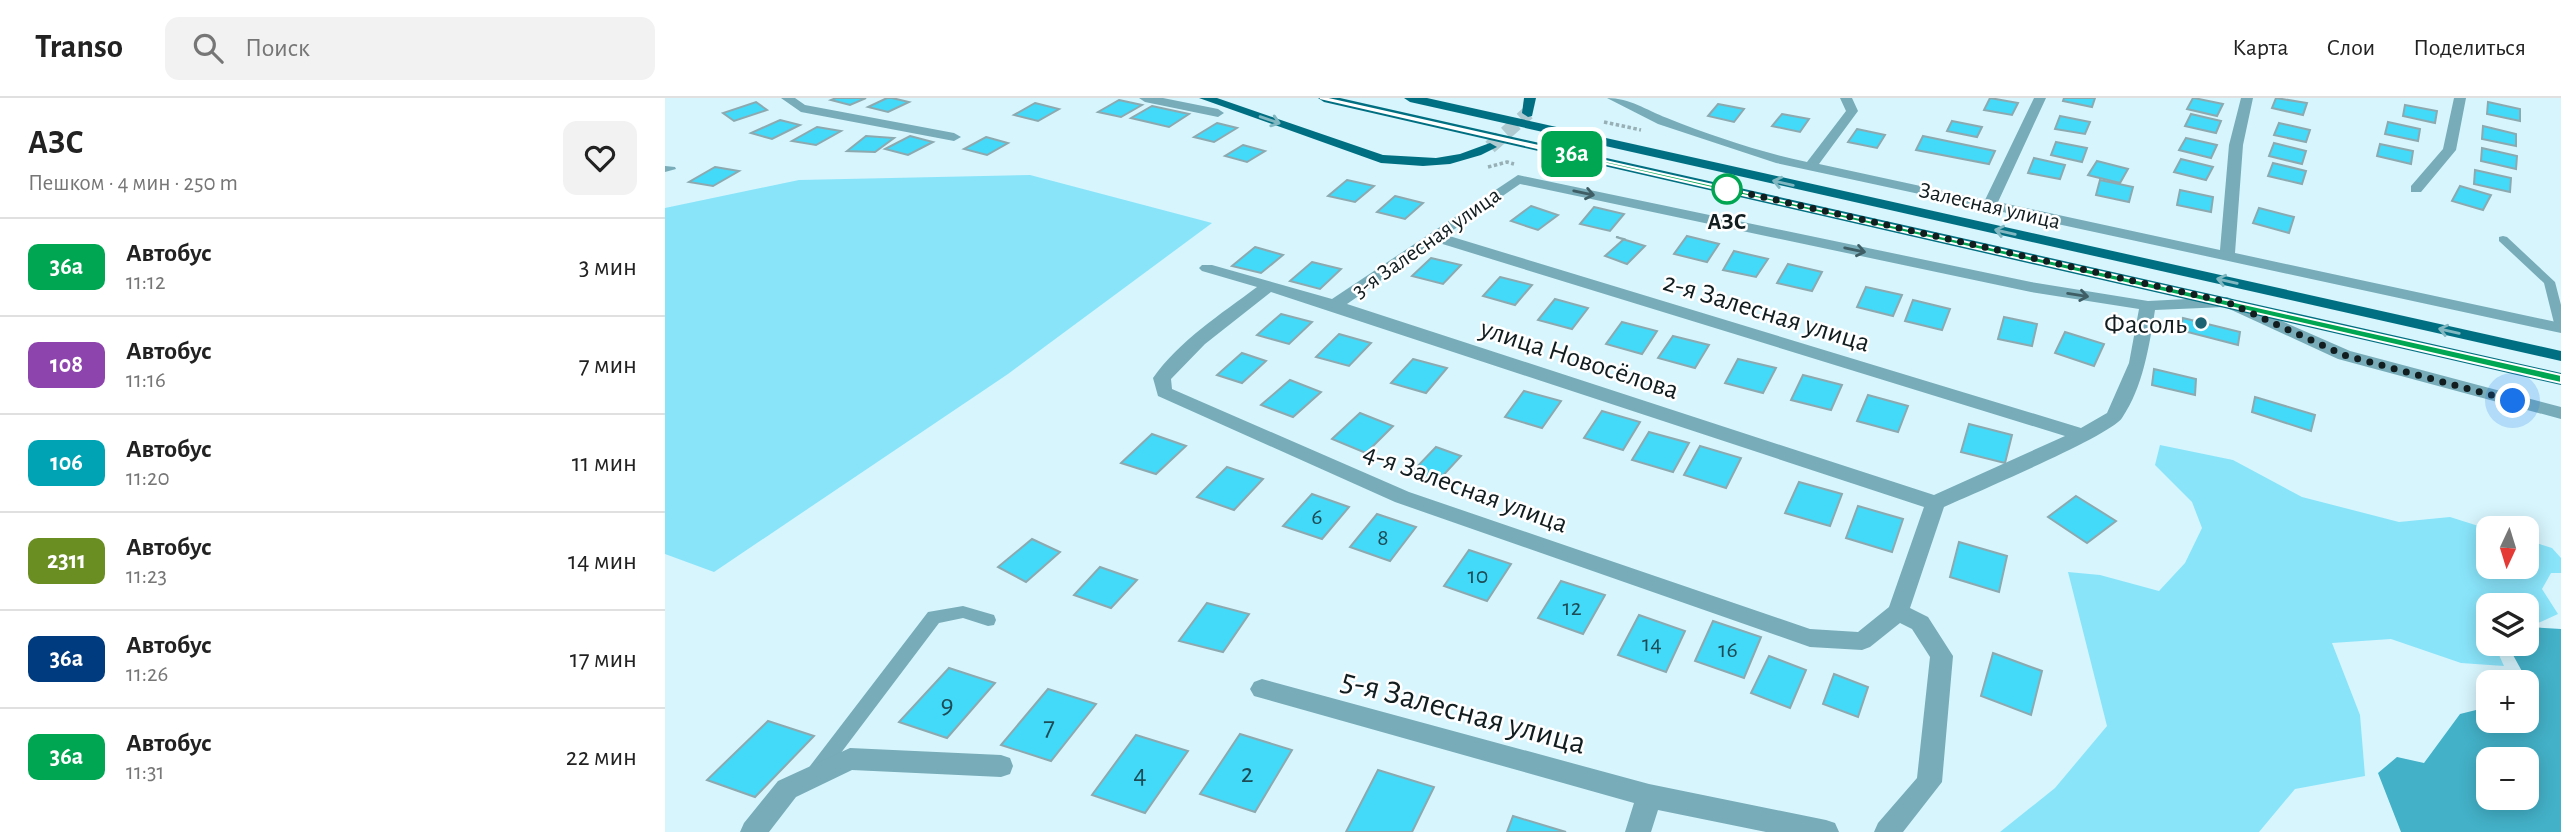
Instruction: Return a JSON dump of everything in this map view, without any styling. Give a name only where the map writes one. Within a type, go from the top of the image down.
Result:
[{"type":"main road","points":[[1205,98],[1381,159],[1437,163],[1470,156],[1490,148]]},
{"type":"main road","name":"Залесная улица","points":[[1324,98],[2561,379]]},
{"type":"main road","name":"Залесная улица","points":[[1410,98],[2561,356]]},
{"type":"main road","points":[[1528,113],[1530,98]]},
{"type":"street","points":[[786,98],[801,108],[954,137]]},
{"type":"street","points":[[1145,98],[1218,113]]},
{"type":"street","points":[[1613,98],[1718,141],[1776,159],[2561,328]]},
{"type":"street","points":[[1809,167],[1852,111],[1846,98]]},
{"type":"street","points":[[1989,206],[2040,98]]},
{"type":"street","points":[[2227,255],[2236,145],[2247,98]]},
{"type":"street","points":[[2416,189],[2449,150],[2460,98]]},
{"type":"street","name":"3-я Залесная улица","points":[[1334,305],[1518,179],[2031,287],[2148,306]]},
{"type":"street","name":"2-я Залесная улица","points":[[1436,237],[2083,435]]},
{"type":"street","name":"улица Новосёлова","points":[[1206,268],[1334,305],[1935,503]]},
{"type":"street","name":"4-я Залесная улица","points":[[1269,286],[1210,329],[1181,355],[1162,378],[1164,392],[1402,497],[1810,638],[1861,641],[1898,612]]},
{"type":"street","points":[[1887,832],[1929,782],[1941,656],[1920,623],[1898,612],[1935,503],[2083,435],[2114,417],[2138,363],[2148,306],[2227,302]]},
{"type":"street","name":"Залесная улица","points":[[2227,302],[2344,355],[2561,413]]},
{"type":"street","name":"5-я Залесная улица","points":[[1262,689],[1649,796],[1826,832]]},
{"type":"street","points":[[753,832],[787,789],[850,759],[1002,766]]},
{"type":"street","points":[[1638,832],[1649,796]]},
{"type":"lane","points":[[2503,239],[2549,282],[2561,328]]},
{"type":"lane","points":[[814,776],[934,617],[963,612],[988,620]]},
{"type":"path","points":[[1604,122],[1642,131]]},
{"type":"shaded area","points":[[1030,175],[1212,223],[1008,374],[714,572],[665,554],[665,208],[799,180]]},
{"type":"shaded area","points":[[2160,445],[2233,460],[2302,497],[2399,522],[2450,517],[2476,525],[2476,579],[2539,579],[2539,544],[2552,548],[2561,558],[2561,573],[2551,573],[2542,589],[2558,614],[2539,623],[2539,593],[2476,593],[2476,656],[2499,656],[2504,666],[2461,663],[2391,639],[2332,643],[2360,715],[2365,776],[2295,789],[2259,832],[2000,832],[2055,788],[2107,726],[2068,572],[2100,575],[2159,591],[2185,563],[2202,528],[2192,502],[2155,465]]},
{"type":"shaded area","points":[[2539,628],[2561,629],[2561,832],[2401,832],[2378,773],[2397,757],[2424,763],[2460,714],[2476,710],[2476,733],[2539,733],[2539,670],[2521,670],[2514,656],[2539,656]]},
{"type":"building","points":[[866,98],[850,105],[831,100]]},
{"type":"building","points":[[887,98],[909,102],[888,112],[868,107]]},
{"type":"building","points":[[1990,98],[2018,103],[2012,115],[1984,110]]},
{"type":"building","points":[[2064,98],[2095,98],[2092,107],[2063,101]]},
{"type":"building","points":[[2193,98],[2223,104],[2217,116],[2187,109]]},
{"type":"building","points":[[2276,98],[2307,103],[2303,115],[2272,108]]},
{"type":"building","points":[[1119,100],[1142,105],[1121,117],[1098,112]]},
{"type":"building","points":[[756,102],[767,110],[734,121],[723,113]]},
{"type":"building","points":[[2488,102],[2520,109],[2520,121],[2487,114]]},
{"type":"building","points":[[1035,103],[1059,109],[1038,121],[1014,115]]},
{"type":"building","points":[[1718,104],[1744,109],[1734,122],[1708,116]]},
{"type":"building","points":[[2405,105],[2437,111],[2435,123],[2403,116]]},
{"type":"building","points":[[1152,106],[1189,114],[1169,127],[1131,118]]},
{"type":"building","points":[[1782,114],[1809,119],[1800,132],[1772,126]]},
{"type":"building","points":[[2191,114],[2221,121],[2216,133],[2185,126]]},
{"type":"building","points":[[2060,116],[2090,122],[2085,134],[2055,129]]},
{"type":"building","points":[[780,120],[800,125],[772,139],[751,133]]},
{"type":"building","points":[[1952,121],[1982,127],[1977,137],[1947,131]]},
{"type":"building","points":[[2388,122],[2420,129],[2418,141],[2385,134]]},
{"type":"building","points":[[1217,123],[1237,128],[1214,142],[1194,137]]},
{"type":"building","points":[[2279,123],[2310,130],[2306,142],[2274,135]]},
{"type":"building","points":[[2483,126],[2516,134],[2516,146],[2482,139]]},
{"type":"building","points":[[817,127],[841,131],[816,145],[792,141]]},
{"type":"building","points":[[1857,129],[1885,135],[1877,148],[1848,142]]},
{"type":"building","points":[[866,136],[894,138],[875,152],[847,151]]},
{"type":"building","points":[[910,136],[933,142],[908,155],[885,149]]},
{"type":"building","points":[[1923,136],[1995,151],[1989,164],[1916,150]]},
{"type":"building","points":[[986,137],[1008,143],[987,155],[964,149]]},
{"type":"building","points":[[2186,138],[2217,145],[2211,158],[2179,150]]},
{"type":"building","points":[[2056,142],[2087,148],[2082,162],[2051,155]]},
{"type":"building","points":[[2274,143],[2306,151],[2302,164],[2269,156]]},
{"type":"building","points":[[2380,144],[2413,151],[2411,164],[2377,156]]},
{"type":"building","points":[[1243,145],[1265,151],[1247,162],[1225,156]]},
{"type":"building","points":[[2482,148],[2517,156],[2516,169],[2481,161]]},
{"type":"building","points":[[2034,158],[2065,165],[2060,179],[2028,173]]},
{"type":"building","points":[[2181,159],[2213,167],[2206,180],[2174,172]]},
{"type":"building","points":[[2097,161],[2128,169],[2120,183],[2088,175]]},
{"type":"building","points":[[2273,163],[2306,171],[2302,184],[2268,176]]},
{"type":"building","points":[[715,167],[739,171],[713,186],[689,182]]},
{"type":"building","points":[[2475,170],[2511,178],[2510,192],[2474,184]]},
{"type":"building","points":[[1347,180],[1374,186],[1355,202],[1328,196]]},
{"type":"building","points":[[2100,180],[2133,187],[2129,202],[2096,195]]},
{"type":"building","points":[[2460,186],[2491,195],[2483,210],[2452,201]]},
{"type":"building","points":[[2180,190],[2213,197],[2211,212],[2177,205]]},
{"type":"building","points":[[1395,196],[1423,203],[1405,219],[1377,212]]},
{"type":"building","points":[[1531,206],[1558,215],[1538,230],[1511,221]]},
{"type":"building","points":[[1594,207],[1624,214],[1610,231],[1580,224]]},
{"type":"building","points":[[2259,208],[2294,217],[2289,233],[2253,223]]},
{"type":"building","points":[[1687,236],[1719,244],[1707,262],[1674,254]]},
{"type":"building","points":[[1624,239],[1645,246],[1627,264],[1605,256]]},
{"type":"building","points":[[1255,247],[1283,255],[1261,273],[1232,266]]},
{"type":"building","points":[[1734,251],[1768,259],[1756,277],[1723,270]]},
{"type":"building","points":[[1431,258],[1461,265],[1443,284],[1412,276]]},
{"type":"building","points":[[1312,262],[1341,269],[1320,289],[1290,281]]},
{"type":"building","points":[[1788,264],[1822,272],[1812,291],[1777,283]]},
{"type":"building","points":[[1500,277],[1532,285],[1515,305],[1483,296]]},
{"type":"building","points":[[1866,287],[1902,295],[1893,316],[1857,307]]},
{"type":"building","points":[[1555,299],[1588,308],[1572,329],[1538,320]]},
{"type":"building","points":[[1913,300],[1950,309],[1942,330],[1905,321]]},
{"type":"building","points":[[1281,314],[1312,322],[1289,344],[1257,335]]},
{"type":"building","points":[[2004,317],[2037,324],[2032,346],[1998,339]]},
{"type":"building","points":[[2183,318],[2240,332],[2238,345],[2180,330]]},
{"type":"building","points":[[1622,322],[1657,331],[1642,354],[1606,344]]},
{"type":"building","points":[[2065,332],[2104,344],[2094,366],[2055,353]]},
{"type":"building","points":[[1339,334],[1371,343],[1349,366],[1316,357]]},
{"type":"building","points":[[1673,336],[1709,345],[1695,368],[1658,358]]},
{"type":"building","points":[[1242,353],[1266,361],[1242,383],[1217,375]]},
{"type":"building","points":[[1413,359],[1447,368],[1426,393],[1391,383]]},
{"type":"building","points":[[1738,359],[1776,368],[1763,393],[1725,383]]},
{"type":"building","points":[[2154,369],[2196,379],[2195,395],[2152,385]]},
{"type":"building","points":[[1803,375],[1842,385],[1831,410],[1791,400]]},
{"type":"building","points":[[1290,380],[1321,392],[1293,417],[1261,405]]},
{"type":"building","points":[[1524,391],[1561,401],[1542,428],[1505,417]]},
{"type":"building","points":[[1868,395],[1908,406],[1898,432],[1857,421]]},
{"type":"building","points":[[2255,397],[2315,415],[2311,431],[2252,412]]},
{"type":"building","points":[[1602,411],[1640,422],[1623,450],[1584,438]]},
{"type":"building","points":[[1360,413],[1393,426],[1366,453],[1332,439]]},
{"type":"building","points":[[1969,424],[2012,435],[2005,463],[1961,452]]},
{"type":"building","points":[[1649,432],[1689,443],[1673,472],[1632,460]]},
{"type":"building","points":[[1152,434],[1186,446],[1156,474],[1121,463]]},
{"type":"building","points":[[1700,446],[1741,458],[1726,488],[1684,475]]},
{"type":"building","points":[[1436,447],[1461,456],[1437,482],[1412,472]]},
{"type":"building","points":[[1227,467],[1263,479],[1234,510],[1197,497]]},
{"type":"building","points":[[1799,482],[1842,494],[1830,526],[1785,513]]},
{"type":"building","points":[[1312,494],[1349,507],[1322,539],[1283,526]]},
{"type":"building","points":[[2076,496],[2116,521],[2087,543],[2048,517]]},
{"type":"building","points":[[1858,506],[1903,519],[1892,552],[1846,538]]},
{"type":"building","points":[[1377,514],[1416,527],[1390,561],[1350,547]]},
{"type":"building","points":[[1032,539],[1060,552],[1026,582],[998,567]]},
{"type":"building","points":[[1959,542],[2007,556],[1999,592],[1950,577]]},
{"type":"building","points":[[1469,550],[1511,564],[1487,601],[1444,586]]},
{"type":"building","points":[[1100,567],[1137,580],[1111,608],[1074,595]]},
{"type":"building","points":[[1561,581],[1605,595],[1583,634],[1538,618]]},
{"type":"building","points":[[1207,603],[1249,614],[1223,652],[1179,641]]},
{"type":"building","points":[[1639,615],[1685,631],[1666,672],[1618,655]]},
{"type":"building","points":[[1713,621],[1761,637],[1744,678],[1695,661]]},
{"type":"building","points":[[1993,653],[2042,671],[2031,715],[1981,696]]},
{"type":"building","points":[[1769,656],[1806,670],[1790,708],[1751,693]]},
{"type":"building","points":[[949,668],[995,683],[947,738],[899,722]]},
{"type":"building","points":[[1834,674],[1868,687],[1858,717],[1823,704]]},
{"type":"building","points":[[1048,689],[1096,704],[1051,761],[1001,745]]},
{"type":"building","points":[[768,721],[814,736],[755,797],[707,780]]},
{"type":"building","points":[[1240,734],[1292,750],[1255,812],[1200,794]]},
{"type":"building","points":[[1136,735],[1188,751],[1145,813],[1092,795]]},
{"type":"building","points":[[1378,770],[1434,787],[1412,832],[1346,832]]},
{"type":"building","points":[[1513,816],[1566,832],[1507,832]]},
{"type":"tunnel","points":[[1490,147],[1528,113]]},
{"type":"bus line","name":"36а","points":[[1324,98],[2561,379]]},
{"type":"place","name":"АЗС","points":[[1727,189]]},
{"type":"place","name":"Фасоль","points":[[2201,323]]},
{"type":"route","points":[[1727,189],[2227,302],[2344,355],[2513,401]]}]
